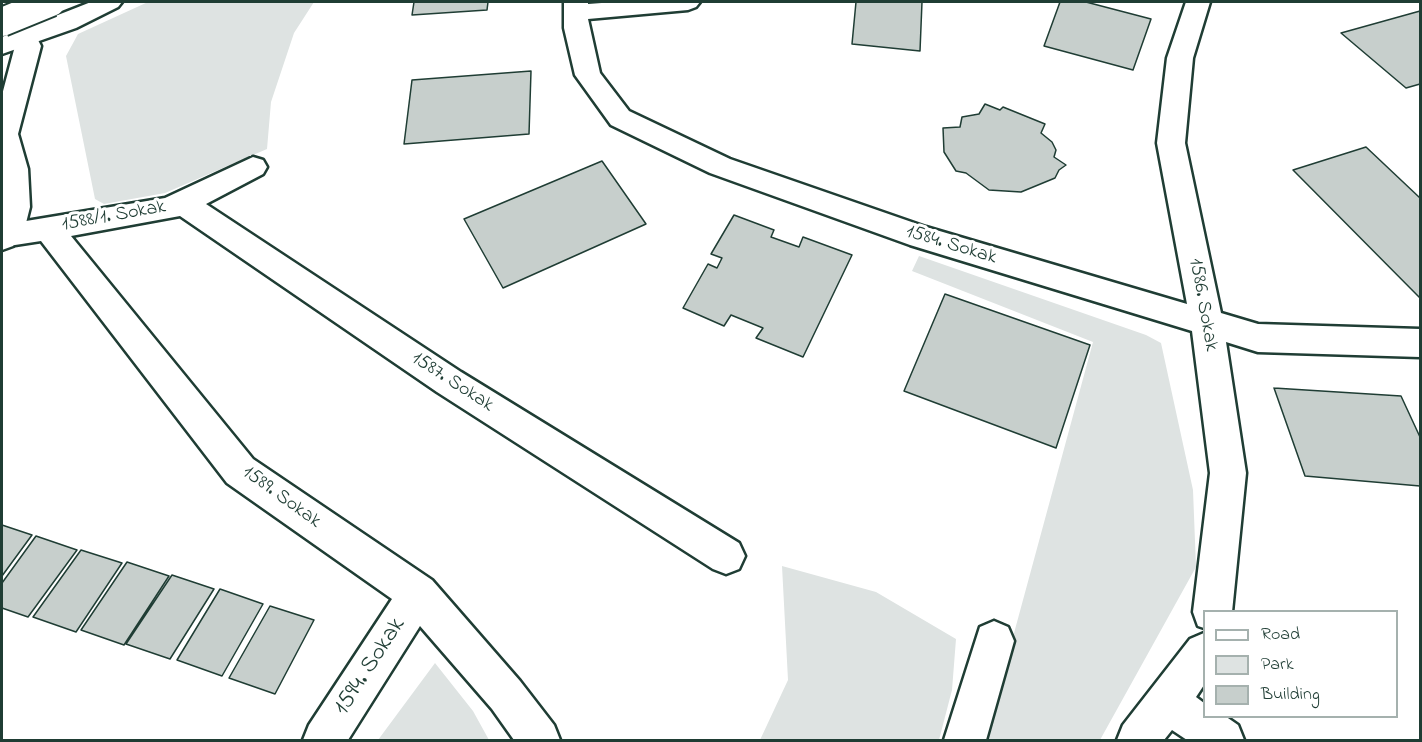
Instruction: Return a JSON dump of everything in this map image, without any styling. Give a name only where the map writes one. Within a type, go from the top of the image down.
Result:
[{"type":"street","points":[[12,2],[13,41]]},
{"type":"street","points":[[2,22],[51,2]]},
{"type":"street","points":[[13,41],[67,22],[110,2]]},
{"type":"street","points":[[576,7],[688,2]]},
{"type":"street","name":"1586. Sokak","points":[[1198,2],[1180,58],[1171,142],[1207,324],[1228,473],[1212,610]]},
{"type":"street","name":"1584. Sokak","points":[[576,7],[576,28],[588,75],[620,118],[720,166],[899,230],[1258,338],[1420,343]]},
{"type":"street","points":[[2,237],[16,207],[17,187],[3,133],[28,46],[13,41]]},
{"type":"street","name":"1588/1. Sokak","points":[[2,237],[154,212],[183,203],[253,167]]},
{"type":"street","name":"1587. Sokak","points":[[183,203],[449,382],[726,556]]},
{"type":"street","name":"1589. Sokak","points":[[48,229],[240,471],[418,594],[506,695],[539,741]]},
{"type":"street","name":"1594. Sokak","points":[[324,741],[418,594]]},
{"type":"street","points":[[965,741],[994,640]]},
{"type":"street","points":[[1138,741],[1203,654]]},
{"type":"street","points":[[1167,702],[1223,741]]},
{"type":"green space","points":[[148,2],[314,2],[294,33],[271,102],[267,149],[165,193],[104,204],[95,199],[66,56],[78,34]]},
{"type":"green space","points":[[919,256],[1146,335],[1161,343],[1193,490],[1196,567],[1100,740],[985,740],[1093,342],[912,271]]},
{"type":"green space","points":[[782,566],[876,592],[956,639],[952,690],[939,740],[760,740],[788,680]]},
{"type":"green space","points":[[435,663],[473,711],[489,740],[378,740]]},
{"type":"building","points":[[414,2],[488,2],[487,10],[412,15]]},
{"type":"building","points":[[856,2],[922,2],[920,51],[852,44]]},
{"type":"building","points":[[1060,2],[1086,2],[1151,19],[1133,70],[1044,46]]},
{"type":"building","points":[[1420,11],[1420,84],[1406,88],[1341,33]]},
{"type":"building","points":[[531,71],[529,134],[404,144],[412,80]]},
{"type":"building","points":[[985,104],[1000,110],[1003,107],[1045,124],[1041,133],[1052,142],[1056,150],[1054,157],[1066,165],[1059,170],[1055,178],[1021,192],[989,190],[966,173],[956,171],[944,152],[943,128],[960,127],[962,117],[979,114]]},
{"type":"building","points":[[1366,147],[1420,198],[1420,298],[1293,170]]},
{"type":"building","points":[[602,161],[646,224],[503,288],[464,219]]},
{"type":"building","points":[[734,215],[774,230],[771,237],[799,247],[803,237],[852,255],[803,357],[756,338],[763,328],[731,315],[724,326],[683,308],[708,264],[717,268],[722,258],[711,254]]},
{"type":"building","points":[[945,294],[1090,345],[1056,448],[904,391]]},
{"type":"building","points":[[1274,388],[1401,396],[1420,437],[1420,486],[1305,476]]},
{"type":"building","points":[[2,525],[32,535],[2,576]]},
{"type":"building","points":[[36,536],[77,550],[28,617],[2,608],[2,583]]},
{"type":"building","points":[[81,550],[122,563],[76,632],[33,617]]},
{"type":"building","points":[[127,562],[169,576],[124,645],[81,630]]},
{"type":"building","points":[[172,575],[214,589],[170,659],[126,644]]},
{"type":"building","points":[[220,589],[263,604],[222,676],[177,660]]},
{"type":"building","points":[[270,606],[314,620],[275,694],[229,678]]}]
